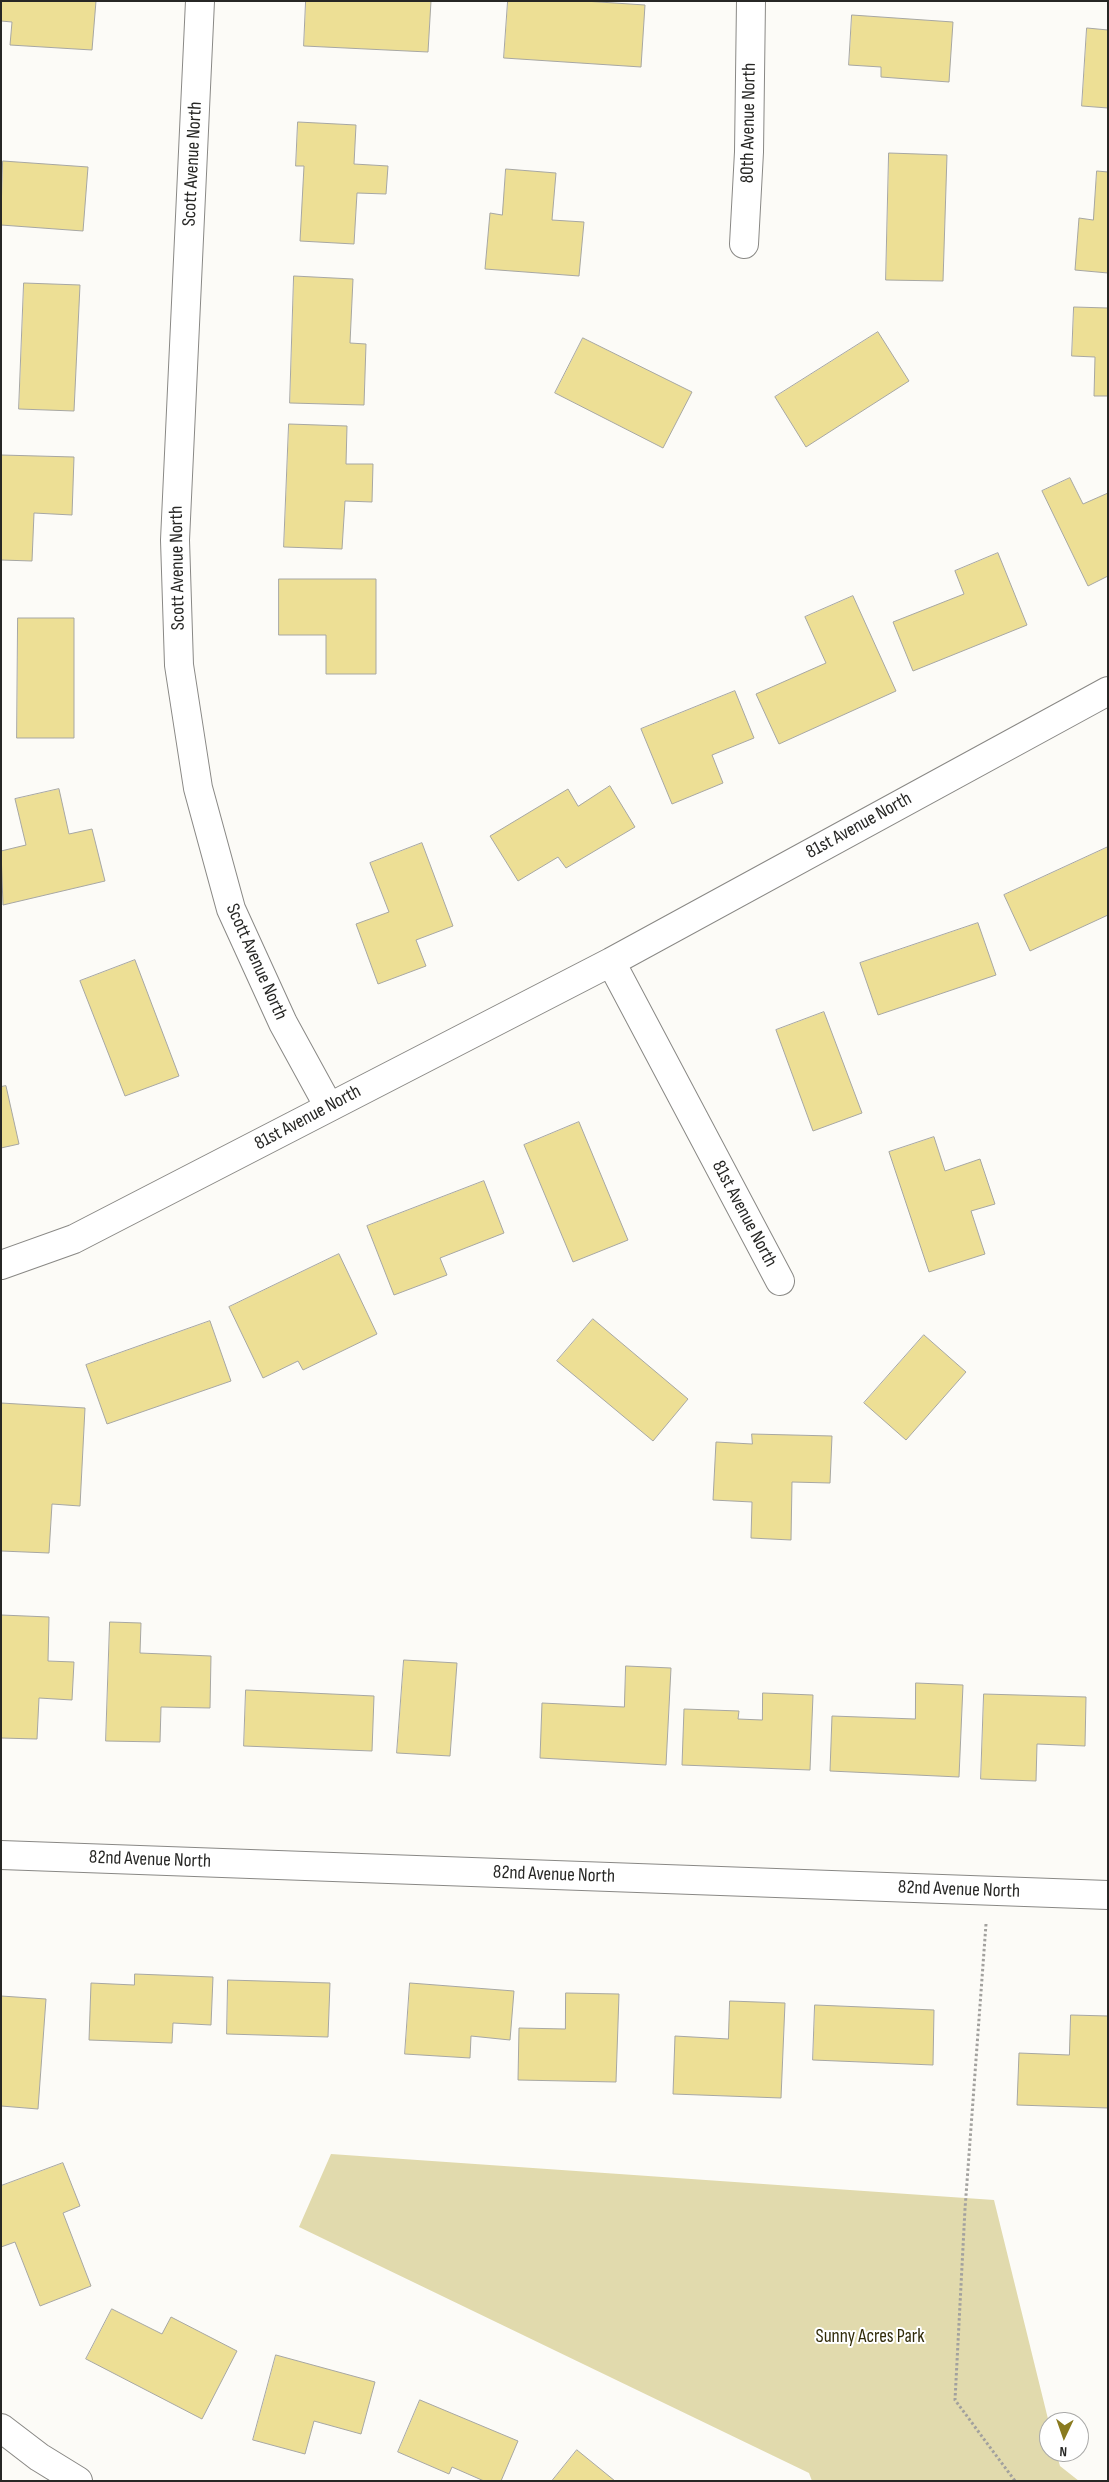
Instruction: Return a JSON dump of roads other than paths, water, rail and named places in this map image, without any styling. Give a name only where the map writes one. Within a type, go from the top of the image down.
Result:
[{"type":"street","name":"Scott Avenue North","points":[[200,1],[175,540],[179,665],[198,788],[231,909],[283,1023],[329,1107]]},
{"type":"street","name":"80th Avenue North","points":[[744,244],[749,152],[751,1]]},
{"type":"street","name":"81st Avenue North","points":[[1,1265],[74,1239],[610,962],[1108,691]]},
{"type":"street","name":"81st Avenue North","points":[[610,962],[780,1280]]},
{"type":"street","name":"82nd Avenue North","points":[[1,1855],[1108,1895]]},
{"type":"street","points":[[1,2428],[39,2457],[78,2481]]},
{"type":"park label","name":"Sunny Acres Park","points":[[870,2337]]}]
